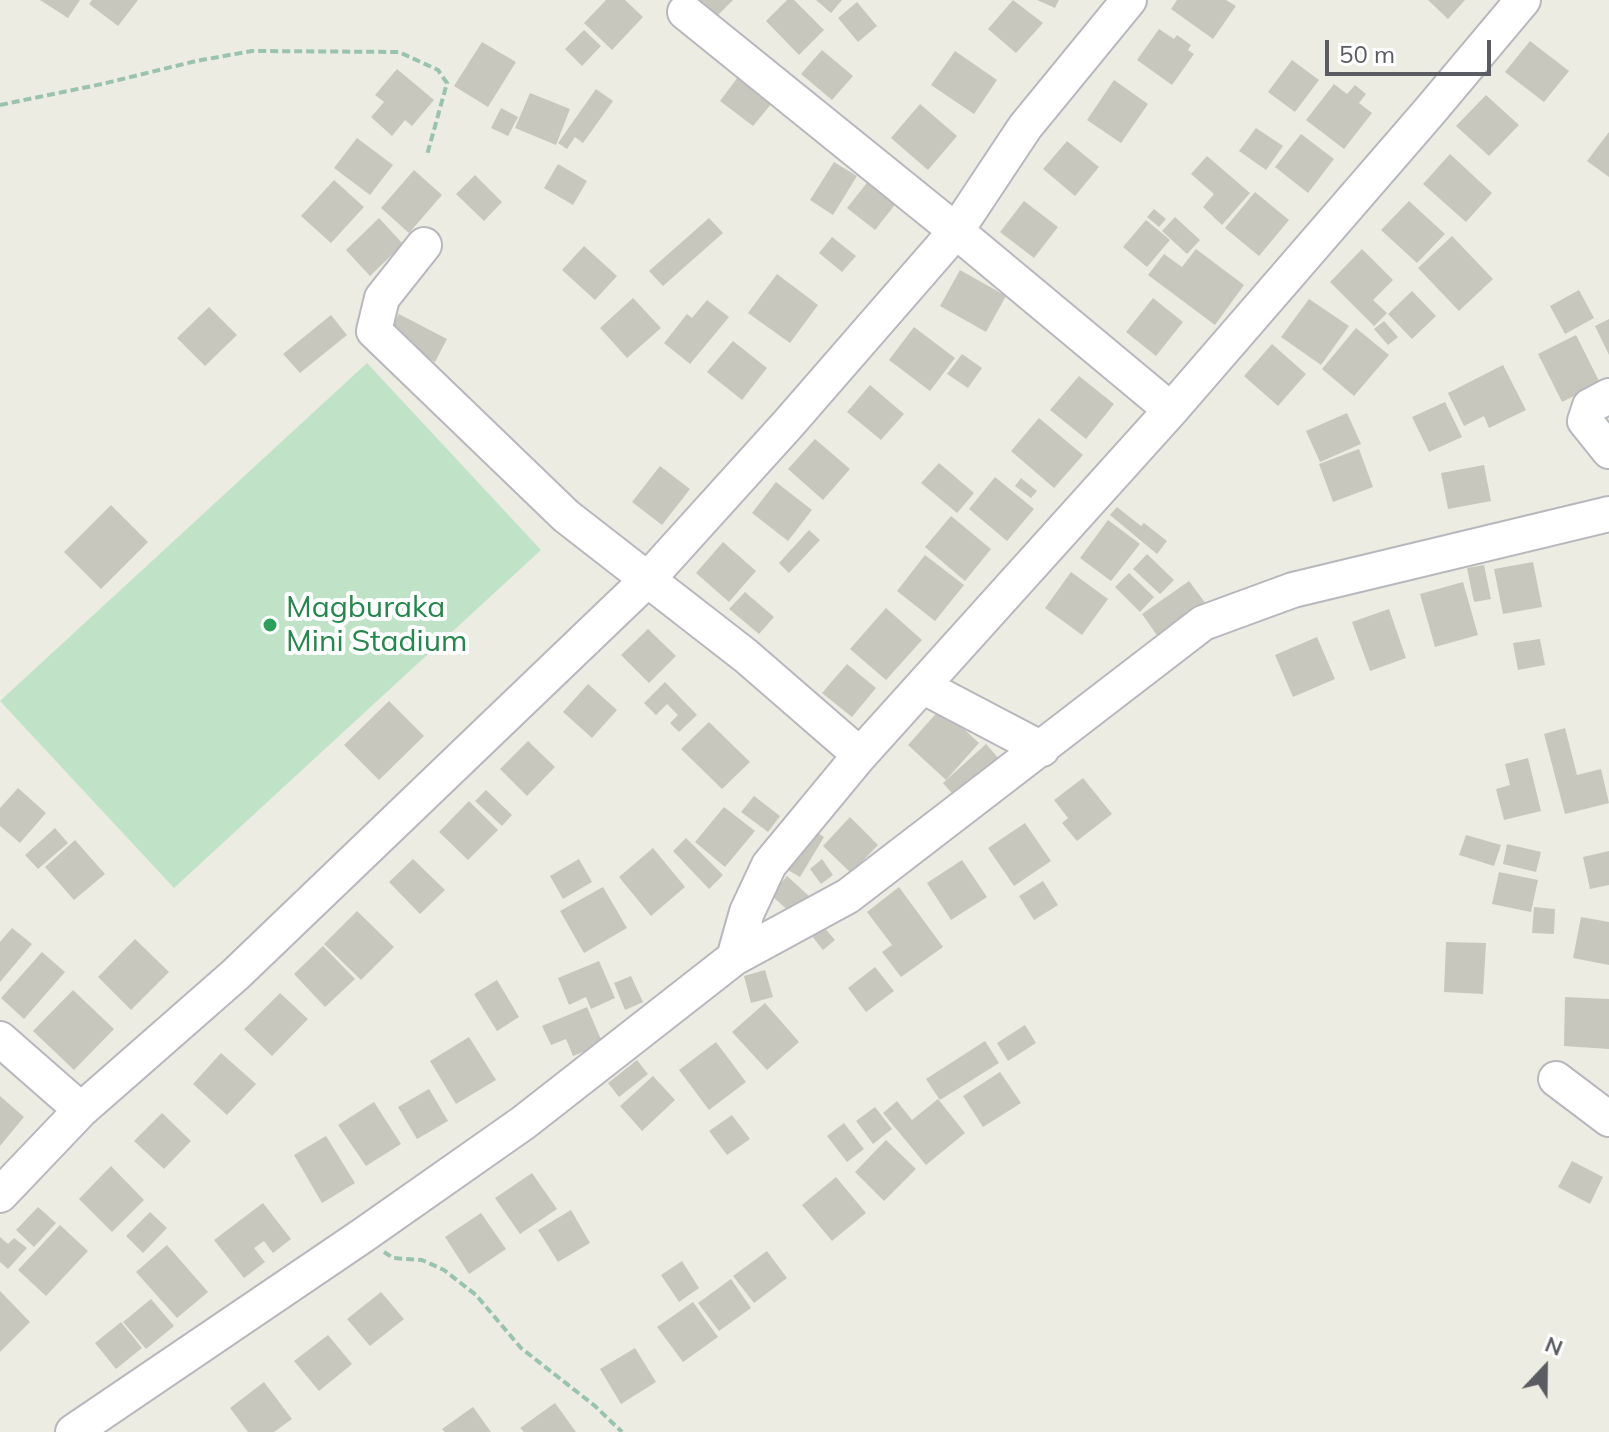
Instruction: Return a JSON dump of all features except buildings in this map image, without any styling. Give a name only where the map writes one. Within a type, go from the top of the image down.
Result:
[{"type":"street","points":[[0,1195],[81,1110],[235,975],[647,580],[956,231],[1025,127],[1129,0]]},
{"type":"street","points":[[734,958],[747,912],[769,865],[860,755],[1171,410],[1523,0]]},
{"type":"street","points":[[685,12],[1171,410]]},
{"type":"street","points":[[424,245],[382,298],[374,331],[566,516],[746,656],[860,755]]},
{"type":"street","points":[[1609,396],[1590,406],[1585,421],[1609,451]]},
{"type":"street","points":[[73,1432],[523,1123],[734,958],[848,896],[1203,623],[1293,590],[1609,514]]},
{"type":"street","points":[[922,686],[1042,749]]},
{"type":"street","points":[[0,1039],[81,1110]]},
{"type":"street","points":[[1556,1079],[1609,1119]]},
{"type":"path","points":[[0,105],[252,51],[399,52],[438,70],[447,83],[427,155]]},
{"type":"path","points":[[362,1236],[393,1258],[422,1260],[444,1270],[476,1295],[521,1348],[595,1406],[622,1432]]},
{"type":"green space","name":"Magburaka Mini Stadium","points":[[367,363],[541,550],[174,888],[0,701]]},
{"type":"place","name":"Magburaka Mini Stadium","points":[[270,625]]}]
